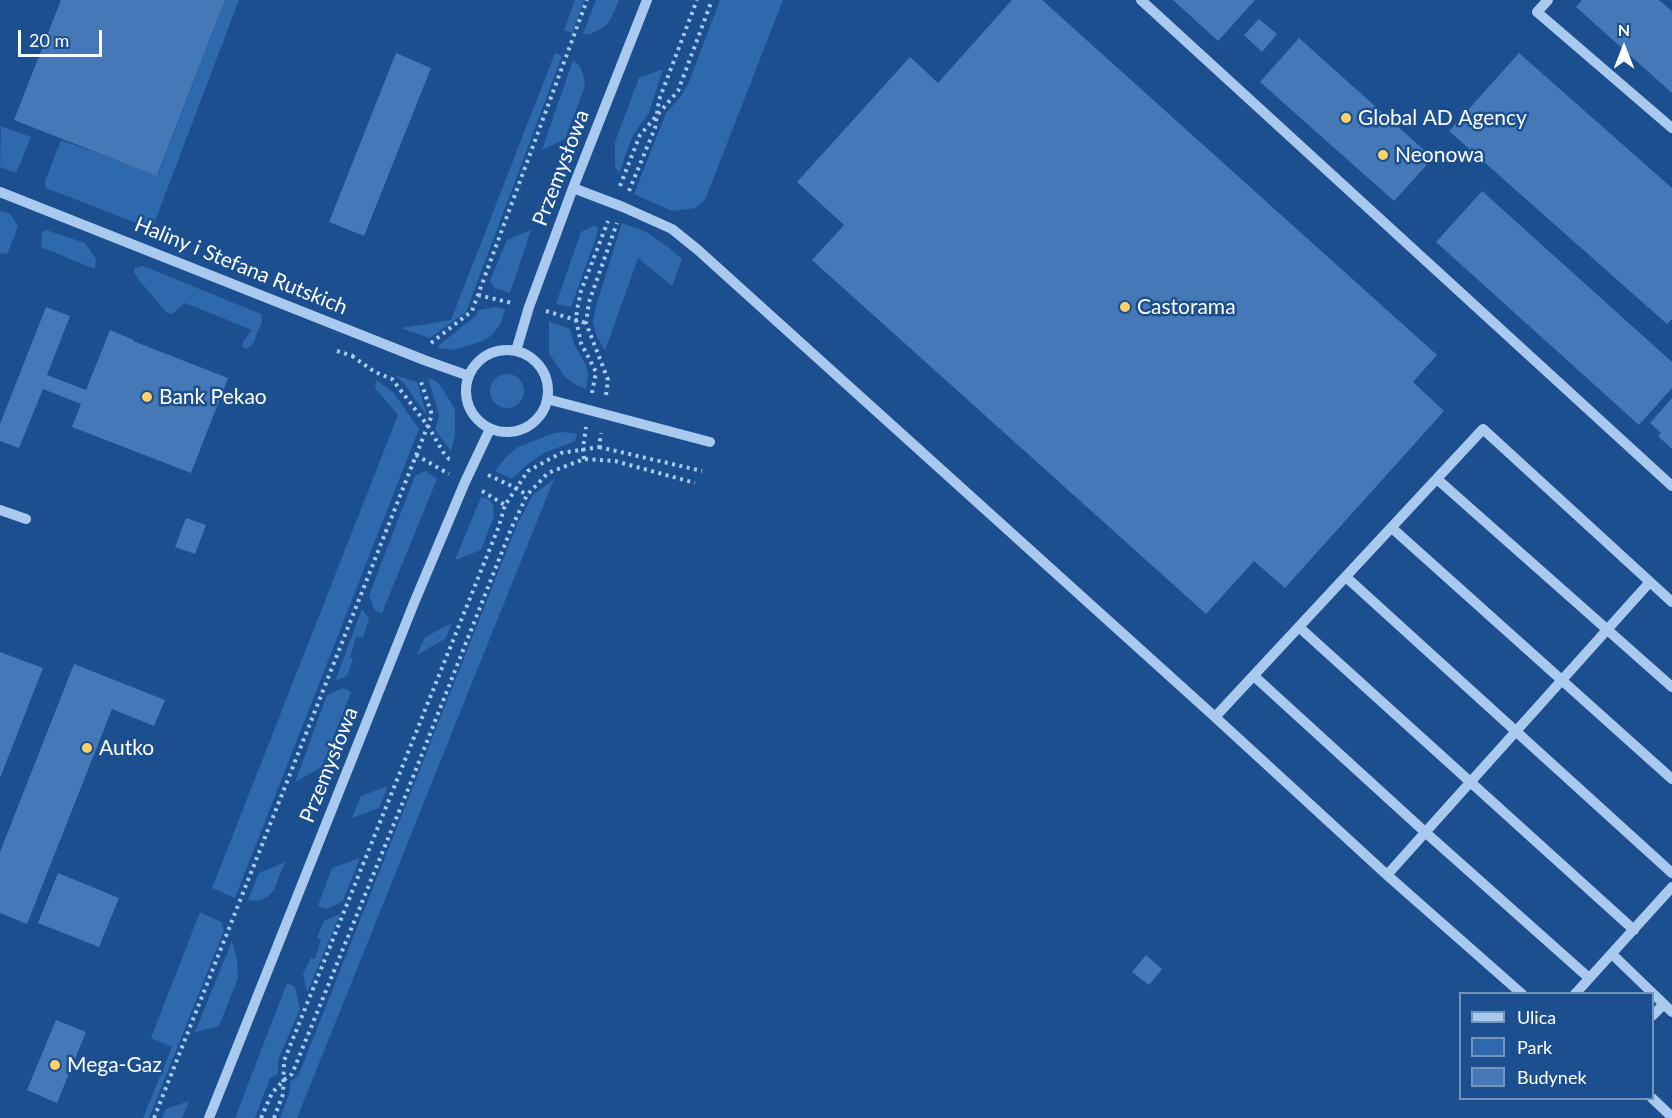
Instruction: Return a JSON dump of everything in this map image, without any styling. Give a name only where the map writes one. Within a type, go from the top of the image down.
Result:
[{"type":"street","name":"Przemysłowa","points":[[516,351],[529,307],[573,188],[647,0]]},
{"type":"street","points":[[1141,0],[1672,486]]},
{"type":"street","points":[[1548,0],[1537,12],[1672,128]]},
{"type":"street","points":[[573,188],[672,229],[698,249],[1387,875],[1521,992]]},
{"type":"street","name":"Haliny i Stefana Rutskich","points":[[0,192],[469,376]]},
{"type":"street","points":[[502,350],[516,351],[530,357],[541,369],[547,383],[547,399],[542,413],[532,423],[519,430],[504,432],[490,429],[477,420],[469,406],[466,391],[469,376],[476,364],[488,355],[502,350]]},
{"type":"street","points":[[547,399],[710,442]]},
{"type":"street","name":"Przemysłowa","points":[[209,1118],[414,603],[490,429]]},
{"type":"street","points":[[1215,717],[1483,429],[1672,602]]},
{"type":"street","points":[[1437,479],[1672,687]]},
{"type":"street","points":[[0,510],[26,519]]},
{"type":"street","points":[[1392,528],[1672,779]]},
{"type":"street","points":[[1346,577],[1672,873]]},
{"type":"street","points":[[1387,875],[1649,583]]},
{"type":"street","points":[[1299,627],[1634,930]]},
{"type":"street","points":[[1254,676],[1589,978]]},
{"type":"street","points":[[1576,992],[1672,887]]},
{"type":"street","points":[[1612,954],[1652,992]]},
{"type":"street","points":[[1654,994],[1672,1012]]},
{"type":"street","points":[[1654,1015],[1664,1004]]},
{"type":"street","points":[[1654,1099],[1672,1117]]},
{"type":"path","points":[[154,1118],[432,415],[419,377],[424,360],[431,343],[472,311],[587,0]]},
{"type":"path","points":[[599,447],[608,380],[585,322],[589,302],[623,207],[655,128],[659,100],[697,0]]},
{"type":"path","points":[[337,351],[352,356],[375,372],[392,379],[428,426],[449,459],[527,495]]},
{"type":"path","points":[[274,1118],[283,1094],[285,1061],[499,526],[504,505],[528,471],[561,453],[599,447],[702,471]]},
{"type":"path","points":[[261,1118],[272,1093],[292,1074],[527,495],[548,473],[584,459],[615,461],[695,483]]},
{"type":"green space","points":[[225,0],[239,0],[152,229],[46,188],[45,181],[61,140],[158,175]]},
{"type":"green space","points":[[575,0],[584,0],[572,33],[564,30]]},
{"type":"green space","points":[[596,0],[619,0],[606,26],[590,34],[583,34]]},
{"type":"green space","points":[[720,0],[783,0],[705,200],[696,208],[672,211],[634,194],[666,113],[681,96],[689,82]]},
{"type":"green space","points":[[555,53],[562,56],[466,312],[430,338],[401,328],[451,320]]},
{"type":"green space","points":[[573,60],[583,73],[585,86],[565,139],[542,150]]},
{"type":"green space","points":[[663,69],[649,113],[633,135],[619,173],[615,167],[615,142],[639,78]]},
{"type":"green space","points":[[1,126],[31,137],[16,173],[0,167]]},
{"type":"green space","points":[[0,210],[10,214],[18,226],[8,253],[0,254]]},
{"type":"green space","points":[[622,223],[646,232],[682,259],[672,286],[638,258],[605,351],[597,337],[593,322]]},
{"type":"green space","points":[[595,225],[598,228],[597,235],[571,307],[556,304],[581,232]]},
{"type":"green space","points":[[46,230],[85,243],[96,259],[95,269],[41,247],[42,232]]},
{"type":"green space","points":[[531,230],[510,293],[495,288],[490,281],[507,240]]},
{"type":"green space","points":[[143,266],[261,314],[262,321],[253,344],[247,349],[243,348],[243,342],[252,330],[185,303],[172,314],[167,313],[134,272],[135,268]]},
{"type":"green space","points":[[495,307],[505,309],[501,323],[485,340],[455,350],[438,348],[477,315],[478,310]]},
{"type":"green space","points":[[549,321],[570,329],[574,344],[586,365],[588,374],[586,389],[564,376],[549,353]]},
{"type":"green space","points":[[507,374],[519,379],[524,391],[519,403],[507,408],[495,403],[490,391],[495,379]]},
{"type":"green space","points":[[394,375],[417,382],[427,416],[403,382]]},
{"type":"green space","points":[[428,378],[436,381],[443,389],[455,410],[455,436],[451,451],[435,430],[439,415]]},
{"type":"green space","points":[[376,380],[393,392],[419,429],[235,898],[212,888],[398,415],[375,388]]},
{"type":"green space","points":[[554,433],[577,434],[575,441],[544,453],[512,479],[495,471],[518,447]]},
{"type":"green space","points":[[425,471],[437,479],[382,613],[375,611],[369,595],[415,476]]},
{"type":"green space","points":[[554,479],[297,1118],[280,1118],[290,1092],[290,1082],[299,1074],[518,522],[533,495]]},
{"type":"green space","points":[[481,497],[489,499],[493,505],[494,516],[481,550],[455,560]]},
{"type":"green space","points":[[362,609],[369,619],[363,637],[356,637],[350,657],[353,659],[347,676],[335,681]]},
{"type":"green space","points":[[452,623],[445,639],[417,655],[425,637]]},
{"type":"green space","points":[[343,688],[351,692],[322,767],[295,782],[327,695]]},
{"type":"green space","points":[[388,786],[379,808],[352,818],[361,796]]},
{"type":"green space","points":[[360,858],[343,901],[327,909],[318,906],[332,868]]},
{"type":"green space","points":[[285,862],[274,890],[267,897],[257,901],[248,900],[259,873]]},
{"type":"green space","points":[[200,912],[221,922],[224,931],[149,1118],[143,1118],[172,1047],[151,1038]]},
{"type":"green space","points":[[340,914],[307,993],[303,973],[311,958],[315,959],[321,939],[317,938],[324,921]]},
{"type":"green space","points":[[232,941],[237,959],[238,978],[219,1026],[195,1032]]},
{"type":"green space","points":[[287,983],[295,987],[300,1009],[278,1060],[278,1074],[270,1078],[255,1118],[235,1118]]},
{"type":"green space","points":[[189,1101],[182,1118],[162,1118],[166,1109]]},
{"type":"building","points":[[61,0],[225,0],[157,176],[14,120]]},
{"type":"building","name":"Castorama","points":[[1012,0],[1042,0],[1437,355],[1413,382],[1444,411],[1285,588],[1254,561],[1206,614],[812,260],[844,225],[797,182],[910,57],[938,83]]},
{"type":"building","points":[[1173,0],[1255,0],[1218,41]]},
{"type":"building","points":[[1582,0],[1659,0],[1672,11],[1672,93],[1576,7]]},
{"type":"building","points":[[1259,19],[1277,34],[1262,52],[1244,35]]},
{"type":"building","points":[[1299,38],[1433,158],[1394,201],[1260,82]]},
{"type":"building","points":[[396,53],[431,68],[364,236],[329,222]]},
{"type":"building","points":[[1519,53],[1672,188],[1672,319],[1667,324],[1449,131]]},
{"type":"building","points":[[1482,191],[1672,362],[1672,388],[1639,425],[1436,242]]},
{"type":"building","points":[[46,307],[70,316],[47,375],[86,390],[110,330],[228,378],[191,473],[72,427],[81,404],[43,389],[19,448],[0,441],[0,424]]},
{"type":"building","points":[[1672,398],[1672,449],[1658,436],[1661,433],[1650,423]]},
{"type":"building","points":[[186,518],[206,525],[195,554],[175,547]]},
{"type":"building","points":[[0,652],[43,668],[0,778]]},
{"type":"building","points":[[74,664],[165,700],[154,726],[112,709],[27,924],[0,913],[0,852]]},
{"type":"building","points":[[58,873],[119,898],[99,947],[38,923]]},
{"type":"building","points":[[1146,955],[1162,969],[1149,985],[1132,972]]},
{"type":"building","name":"Mega-Gaz","points":[[56,1020],[86,1032],[57,1103],[27,1090]]},
{"type":"place","name":"Global AD Agency","points":[[1346,118]]},
{"type":"place","name":"Neonowa","points":[[1383,155]]},
{"type":"place","name":"Castorama","points":[[1125,307]]},
{"type":"place","name":"Bank Pekao","points":[[147,397]]},
{"type":"place","name":"Autko","points":[[87,748]]},
{"type":"place","name":"Mega-Gaz","points":[[55,1065]]}]
